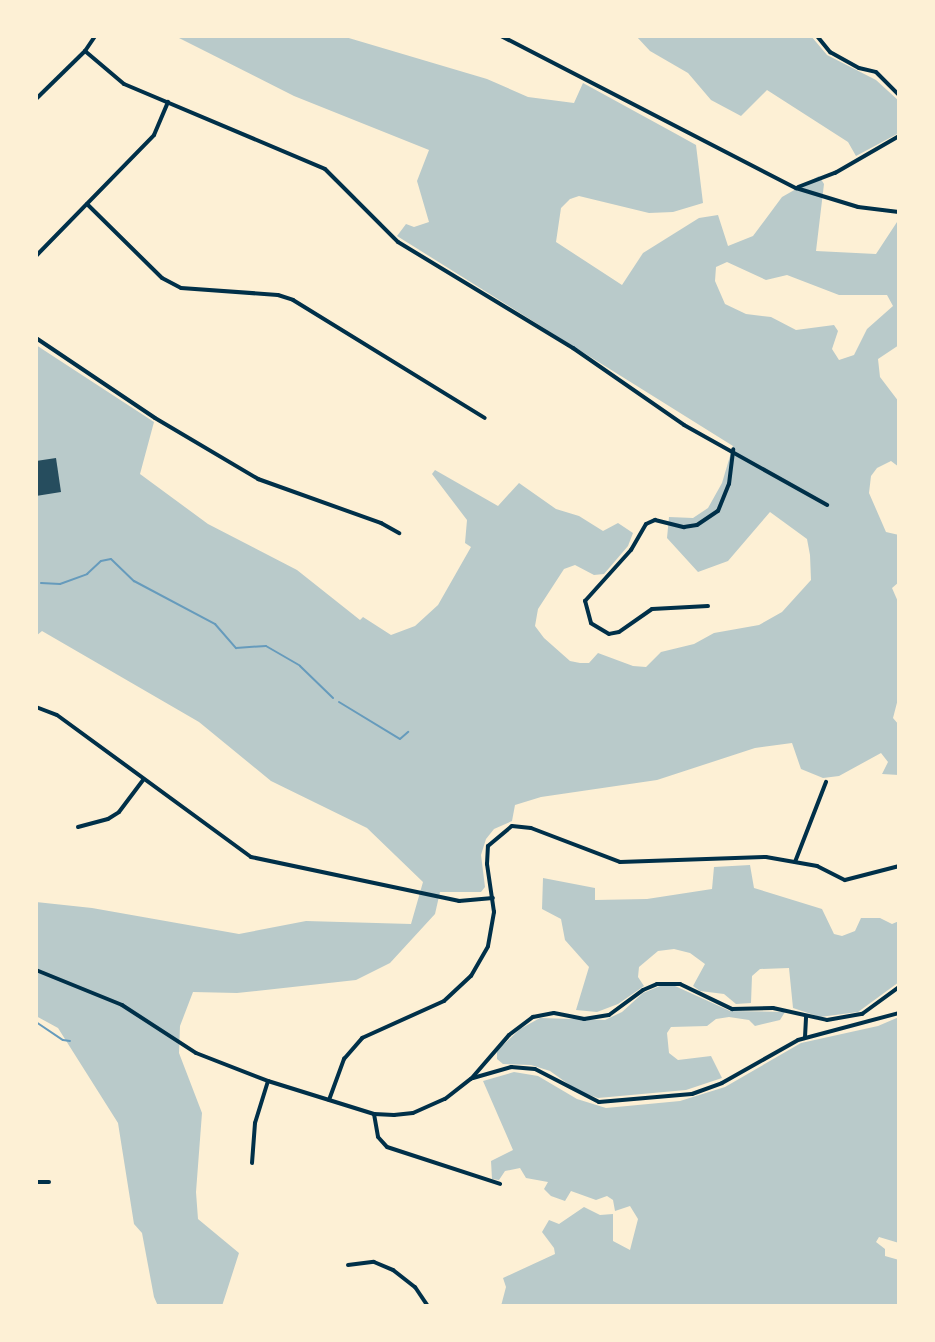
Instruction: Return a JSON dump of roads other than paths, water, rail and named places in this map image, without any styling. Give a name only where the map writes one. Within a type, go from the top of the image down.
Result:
[{"type":"street","points":[[36,99],[85,51],[95,36]]},
{"type":"street","points":[[501,36],[796,188],[858,207],[899,212]]},
{"type":"street","points":[[817,36],[830,52],[859,68],[876,72],[899,95]]},
{"type":"street","points":[[85,51],[124,84],[325,169],[398,242],[573,348],[684,425],[733,449],[827,505]]},
{"type":"street","points":[[36,256],[154,135],[168,102]]},
{"type":"street","points":[[796,188],[835,173],[899,136]]},
{"type":"street","points":[[87,204],[162,278],[181,288],[278,295],[293,300],[485,418]]},
{"type":"street","points":[[36,338],[155,418],[258,479],[381,523],[399,533]]},
{"type":"street","points":[[708,606],[652,609],[619,632],[609,634],[591,623],[585,601],[631,550],[646,524],[655,520],[684,527],[697,525],[718,511],[729,484],[733,449]]},
{"type":"street","points":[[36,707],[57,715],[251,857],[459,901],[493,898]]},
{"type":"street","points":[[78,827],[108,819],[119,812],[143,780]]},
{"type":"street","points":[[795,862],[826,782]]},
{"type":"street","points":[[329,1100],[344,1059],[362,1038],[444,1001],[471,976],[488,946],[494,912],[487,864],[488,846],[512,826],[531,828],[620,862],[766,857],[817,866],[845,880],[899,866]]},
{"type":"street","points":[[36,970],[122,1005],[196,1053],[268,1081],[374,1114],[413,1113],[429,1107],[471,1079],[496,1069],[522,1067],[556,1078],[587,1099],[615,1103],[712,1088],[805,1037],[859,1026],[899,1013]]},
{"type":"street","points":[[471,1079],[498,1046],[533,1017],[554,1013],[596,1018],[616,1012],[643,990],[657,984],[680,984],[732,1009],[773,1008],[827,1020],[854,1017],[899,987]]},
{"type":"street","points":[[805,1037],[806,1017]]},
{"type":"street","points":[[252,1163],[255,1123],[268,1081]]},
{"type":"street","points":[[374,1114],[378,1137],[387,1147],[500,1184]]},
{"type":"street","points":[[36,1182],[49,1182]]},
{"type":"street","points":[[348,1265],[374,1262],[393,1270],[415,1287],[428,1306]]},
{"type":"waterway","points":[[41,583],[60,584],[87,574],[101,561],[111,559],[134,581],[215,624],[236,648],[266,646],[300,666],[333,698]]},
{"type":"waterway","points":[[339,702],[400,739],[408,732]]},
{"type":"waterway","points":[[36,1022],[63,1040],[70,1041]]}]
